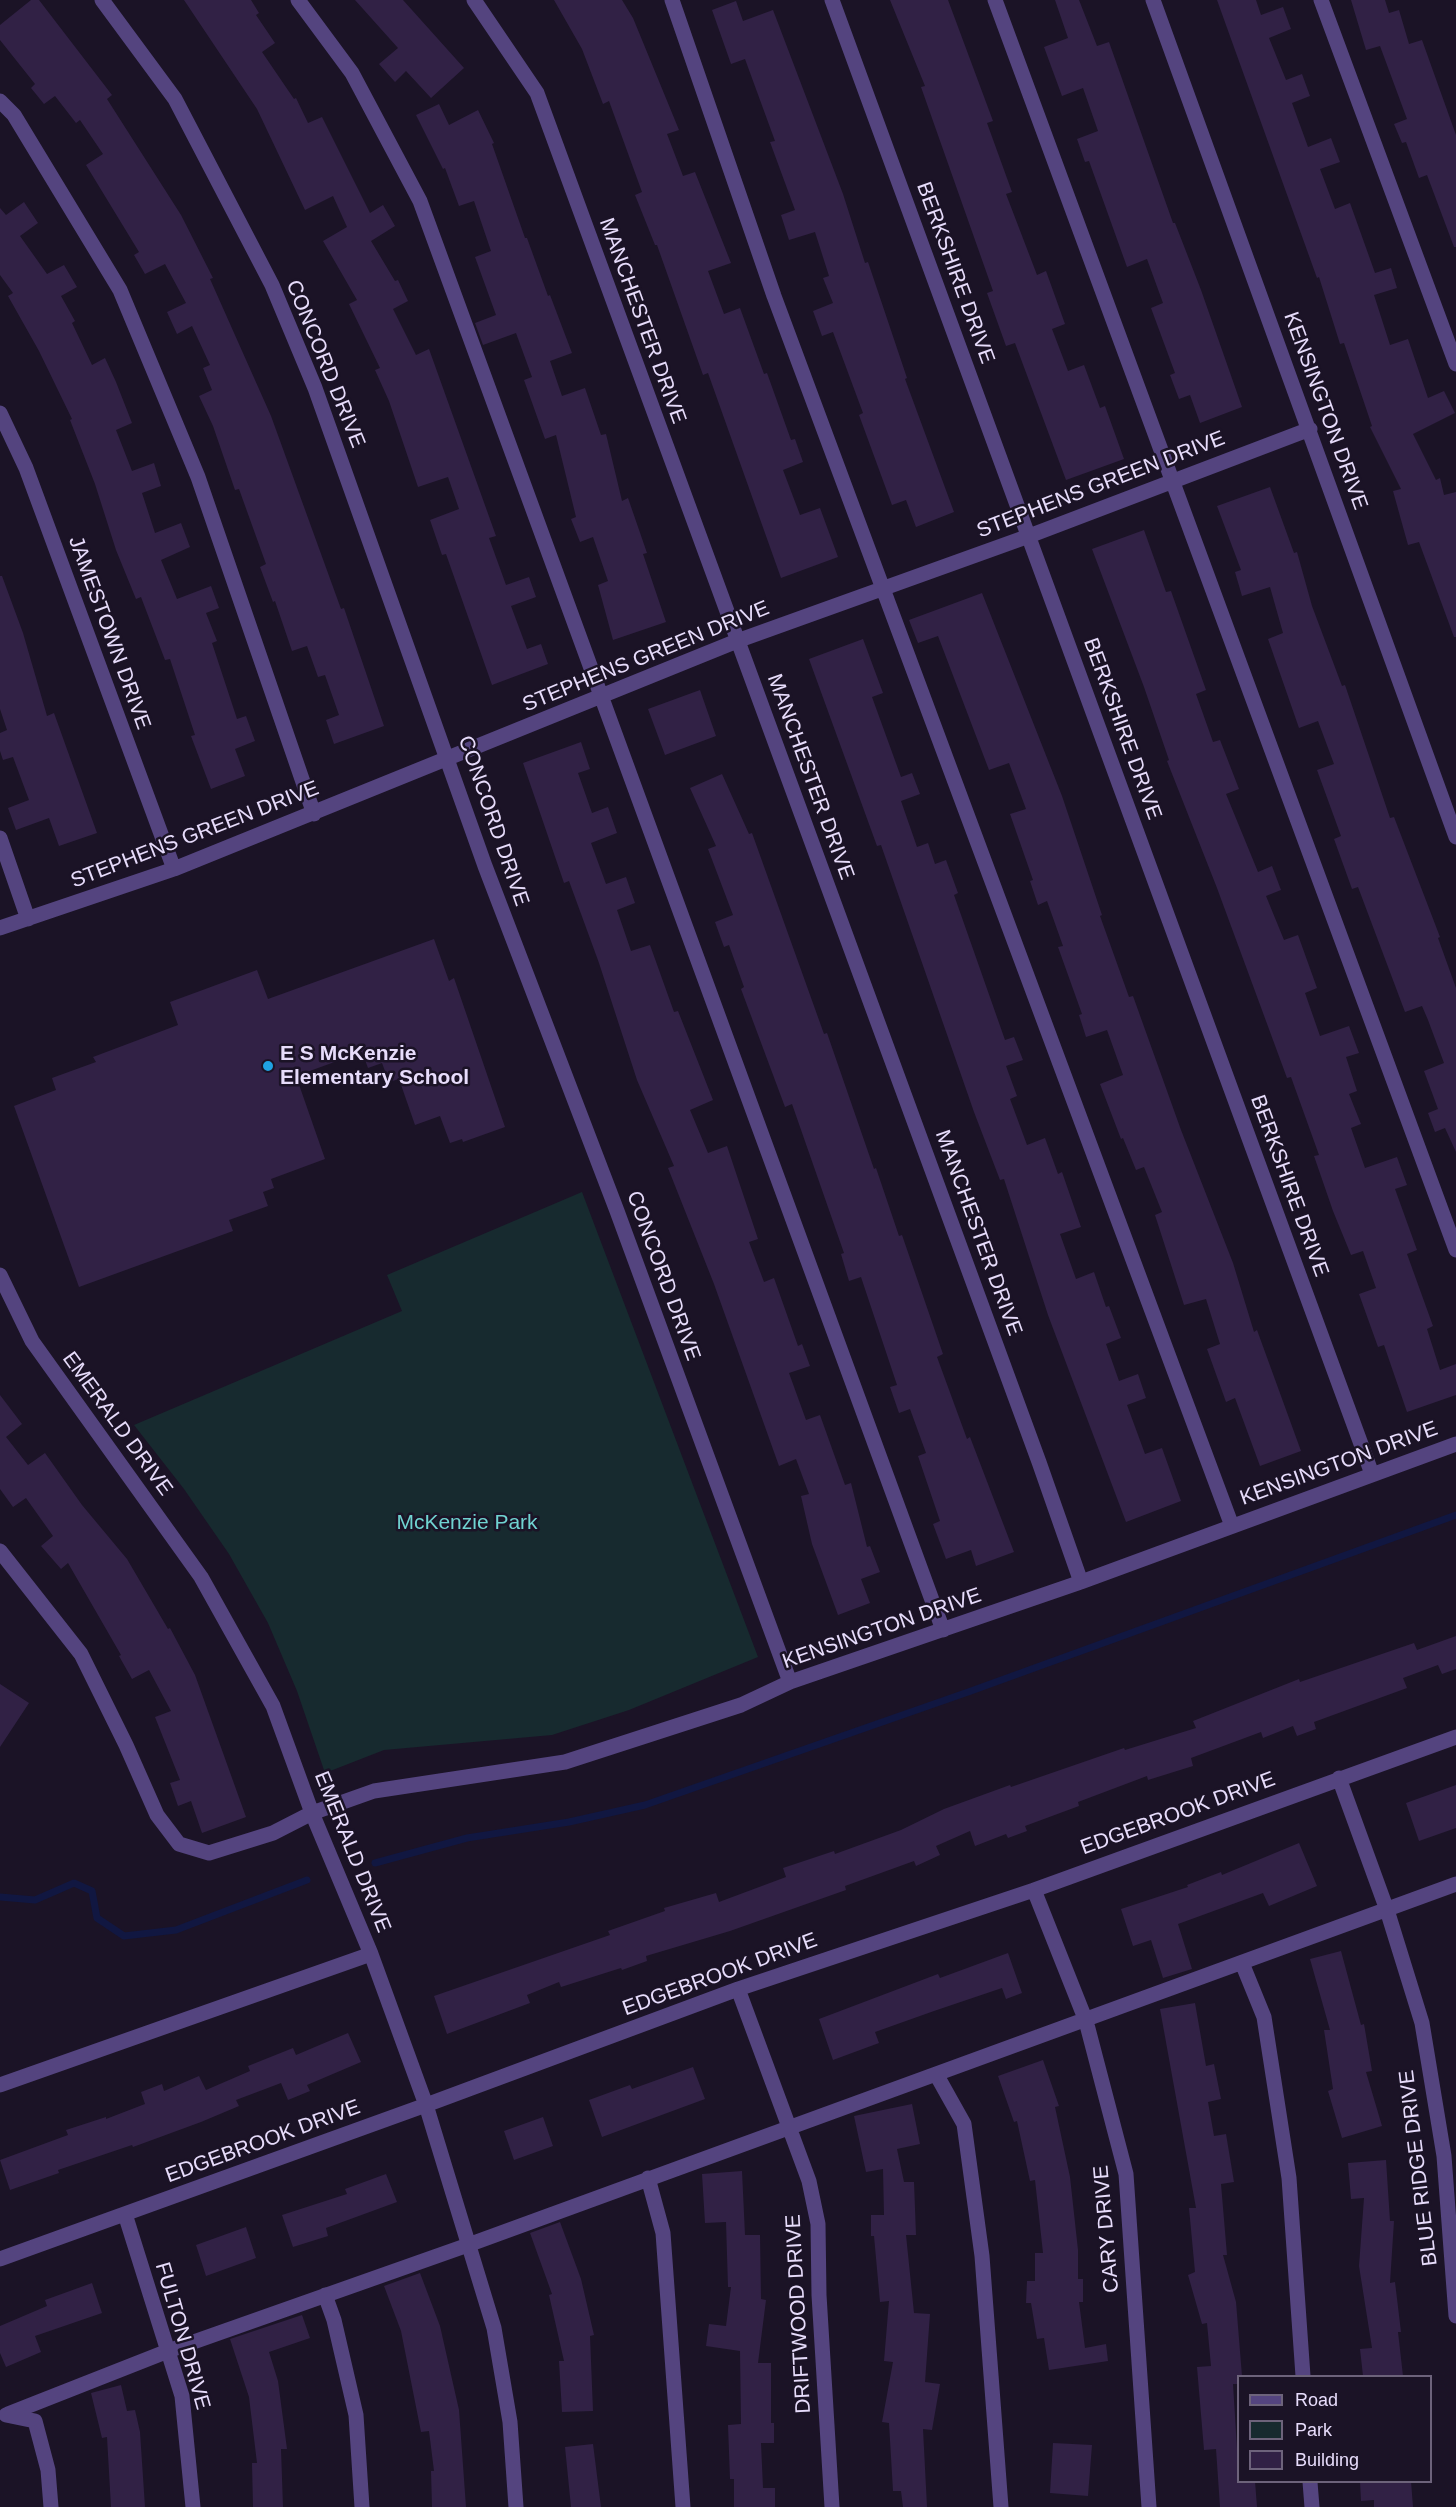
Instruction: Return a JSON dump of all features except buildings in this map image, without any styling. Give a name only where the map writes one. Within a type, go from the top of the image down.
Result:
[{"type":"street","name":"CONCORD DRIVE","points":[[102,0],[175,99],[272,285],[315,388],[485,866],[613,1201],[790,1682]]},
{"type":"street","points":[[298,0],[351,73],[420,201],[942,1630]]},
{"type":"street","name":"MANCHESTER DRIVE","points":[[474,0],[537,93],[1040,1462],[1081,1582]]},
{"type":"street","points":[[672,0],[774,296],[885,588],[1232,1526]]},
{"type":"street","name":"BERKSHIRE DRIVE","points":[[832,0],[1372,1474]]},
{"type":"street","points":[[995,0],[1456,1250]]},
{"type":"street","name":"KENSINGTON DRIVE","points":[[1153,0],[1456,837]]},
{"type":"street","points":[[1321,0],[1456,364]]},
{"type":"street","points":[[0,101],[14,115],[120,291],[198,477],[314,814]]},
{"type":"street","name":"JAMESTOWN DRIVE","points":[[0,412],[26,468],[174,869]]},
{"type":"street","name":"STEPHENS GREEN DRIVE","points":[[0,928],[174,869],[449,760],[737,641],[1029,536],[1310,429]]},
{"type":"street","points":[[0,838],[28,919]]},
{"type":"street","name":"EMERALD DRIVE","points":[[0,1275],[33,1341],[201,1577],[273,1706],[312,1813],[371,1954],[426,2105],[494,2328],[510,2422],[516,2507]]},
{"type":"street","name":"KENSINGTON DRIVE","points":[[0,1551],[81,1654],[126,1745],[157,1815],[179,1844],[209,1853],[273,1833],[312,1813],[374,1791],[565,1762],[741,1705],[790,1682],[1081,1582],[1456,1443]]},
{"type":"street","name":"EDGEBROOK DRIVE","points":[[0,2259],[738,1989],[1034,1890],[1456,1737]]},
{"type":"street","name":"BLUE RIDGE DRIVE","points":[[1339,1778],[1387,1910],[1422,2023],[1444,2156],[1456,2316]]},
{"type":"street","points":[[4,2415],[168,2351],[1086,2021],[1456,1884]]},
{"type":"street","name":"CARY DRIVE","points":[[1034,1890],[1086,2021],[1126,2174],[1149,2507]]},
{"type":"street","points":[[0,2085],[371,1954]]},
{"type":"street","points":[[1242,1963],[1264,2017],[1289,2178],[1303,2375]]},
{"type":"street","name":"DRIFTWOOD DRIVE","points":[[738,1989],[809,2181],[818,2224],[819,2295],[832,2507]]},
{"type":"street","points":[[936,2074],[964,2124],[982,2256],[1001,2507]]},
{"type":"street","points":[[648,2178],[663,2233],[682,2507]]},
{"type":"street","name":"FULTON DRIVE","points":[[125,2214],[182,2396],[193,2507]]},
{"type":"street","points":[[325,2295],[334,2320],[356,2415],[362,2507]]},
{"type":"street","points":[[4,2415],[35,2421],[48,2470],[51,2507]]},
{"type":"street","points":[[1310,2483],[1312,2507]]},
{"type":"green space","name":"McKenzie Park","points":[[582,1192],[758,1657],[629,1710],[552,1735],[384,1750],[325,1773],[297,1691],[268,1623],[229,1554],[184,1489],[134,1425],[402,1311],[387,1275]]},
{"type":"waterway","points":[[375,1863],[467,1838],[569,1822],[645,1805],[971,1691],[1456,1515]]},
{"type":"waterway","points":[[0,1897],[35,1900],[74,1883],[92,1891],[97,1918],[124,1936],[176,1930],[307,1880]]},
{"type":"place","name":"E S McKenzie Elementary School","points":[[268,1066]]}]
